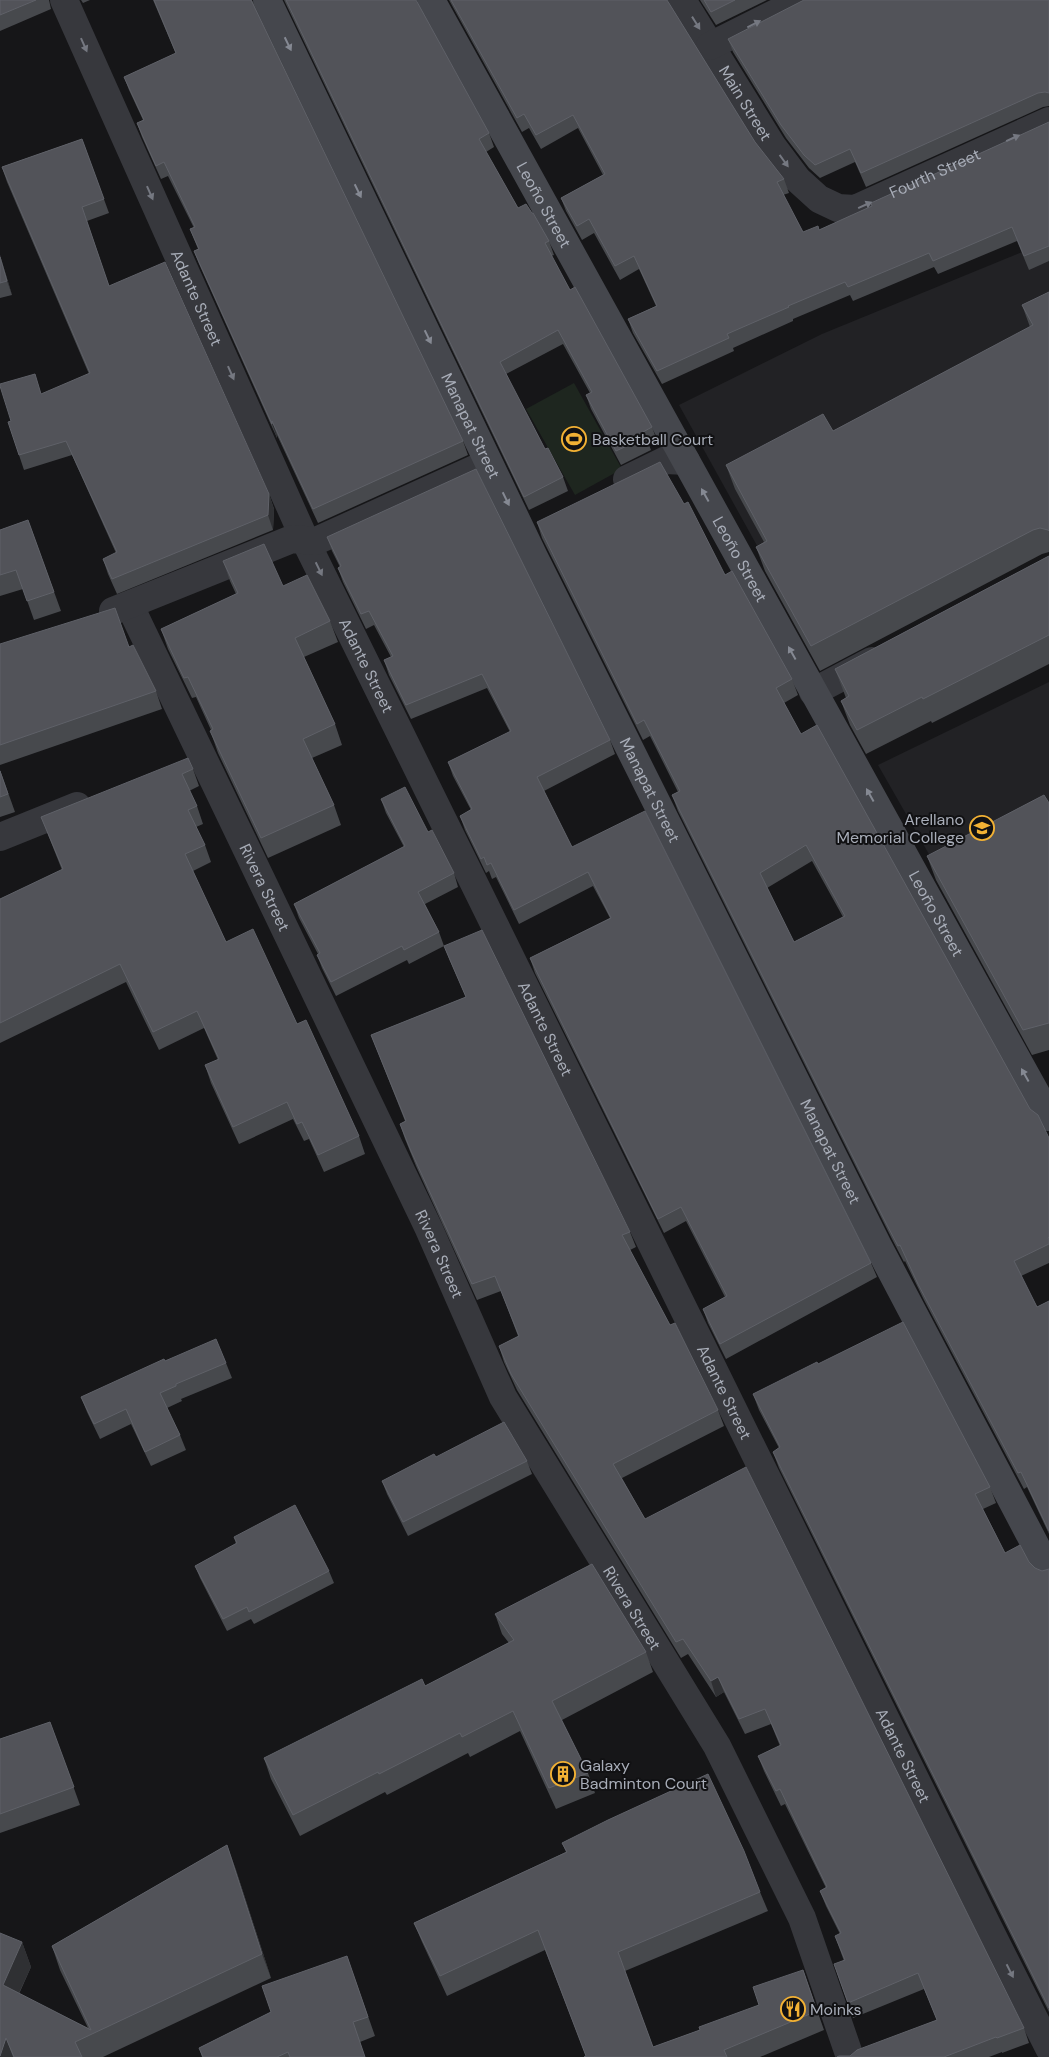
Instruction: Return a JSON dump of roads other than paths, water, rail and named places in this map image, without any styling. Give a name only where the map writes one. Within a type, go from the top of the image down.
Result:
[{"type":"main road","name":"Manapat Street","points":[[267,0],[488,463],[878,1246],[1049,1571]]},
{"type":"main road","name":"Leoño Street","points":[[431,0],[1049,1117]]},
{"type":"street","name":"Adante Street","points":[[64,0],[305,540],[988,1928],[1049,2048]]},
{"type":"street","name":"Main Street","points":[[682,0],[773,146],[797,179],[819,199]]},
{"type":"street","points":[[710,46],[802,0]]},
{"type":"street","name":"Fourth Street","points":[[819,199],[838,208],[855,209],[1049,122]]},
{"type":"street","points":[[606,489],[666,460],[686,461]]},
{"type":"street","points":[[93,618],[130,606],[292,539],[316,541],[488,463]]},
{"type":"street","points":[[522,531],[547,518]]},
{"type":"street","name":"Rivera Street","points":[[130,606],[203,755],[428,1229],[503,1397],[614,1576],[725,1763],[802,1918],[850,2057]]},
{"type":"street","points":[[813,692],[890,652]]},
{"type":"street","points":[[176,766],[203,755]]},
{"type":"street","points":[[0,837],[102,796]]},
{"type":"place","name":"Basketball Court","points":[[574,439]]},
{"type":"place","name":"Arellano Memorial College","points":[[982,828]]},
{"type":"place","name":"Galaxy Badminton Court","points":[[563,1774]]},
{"type":"place","name":"Moinks","points":[[793,2009]]}]
